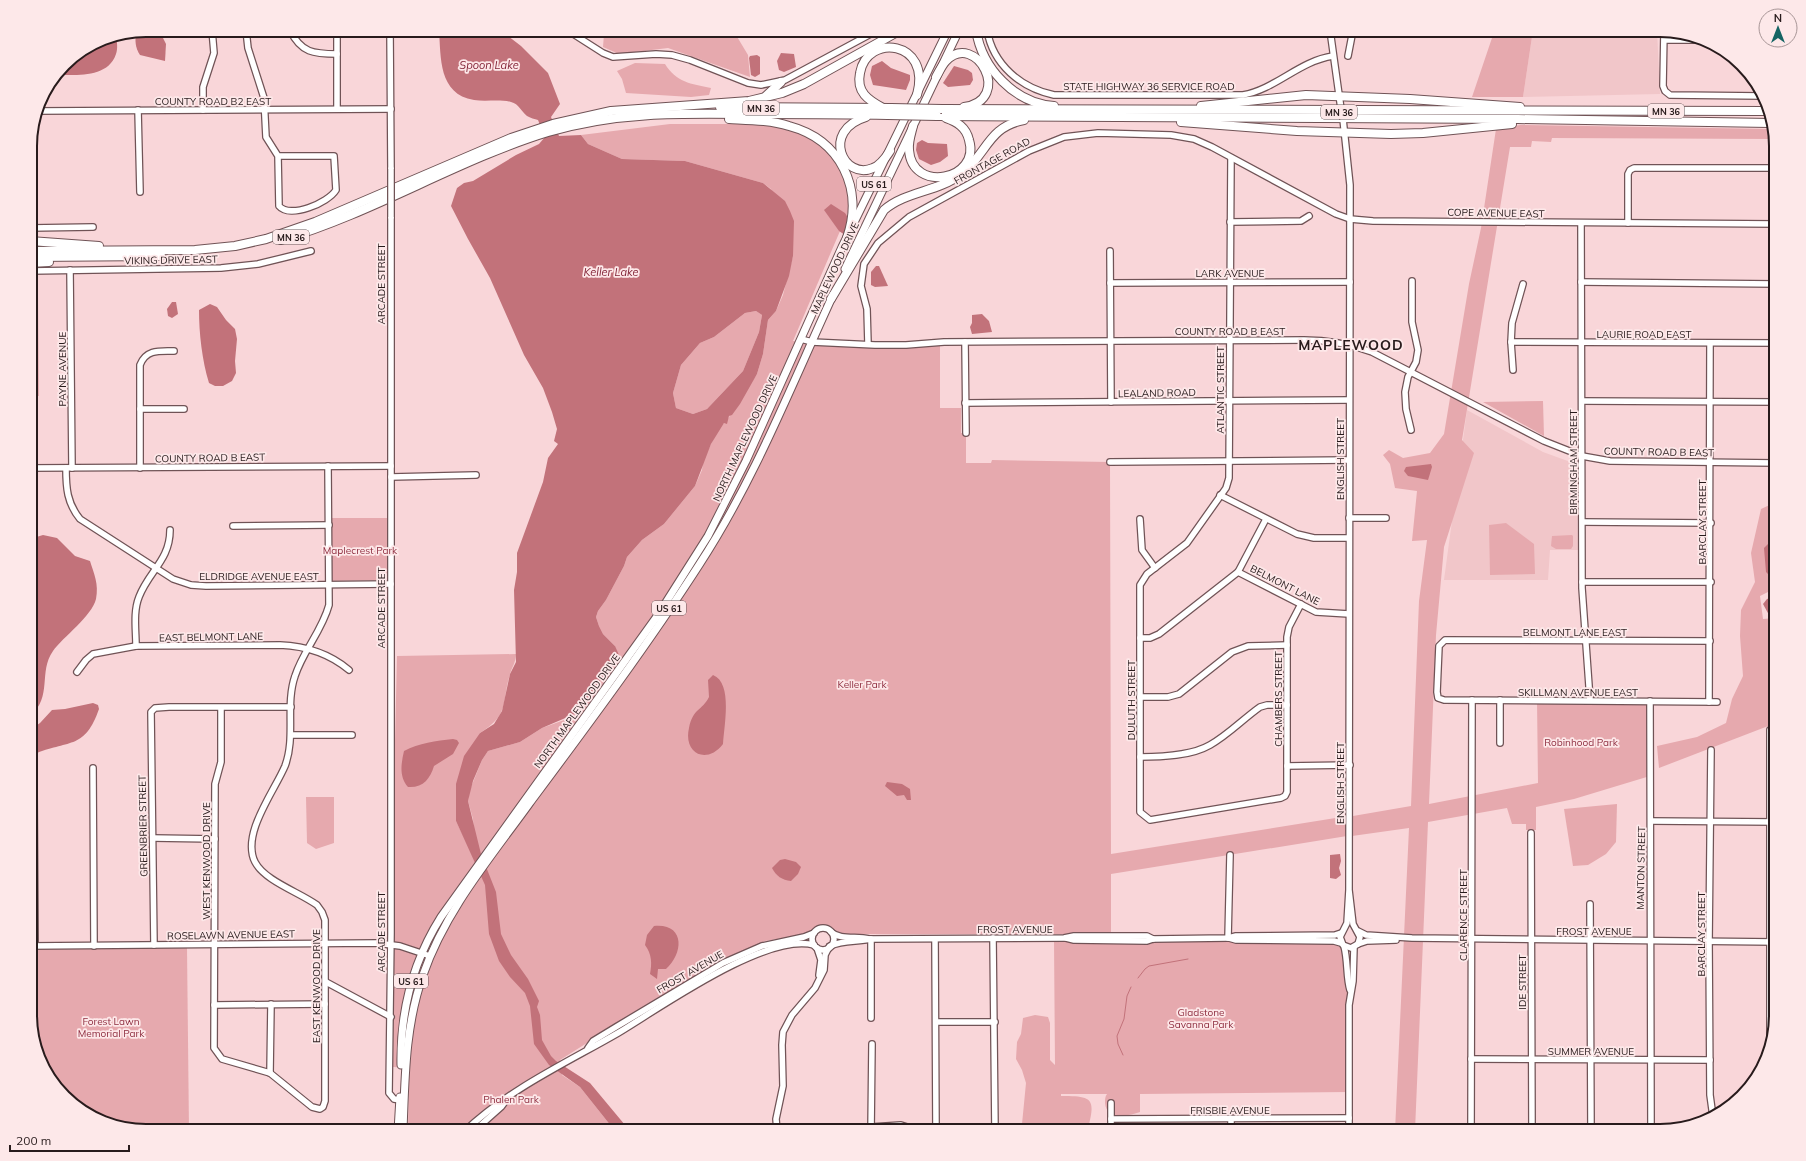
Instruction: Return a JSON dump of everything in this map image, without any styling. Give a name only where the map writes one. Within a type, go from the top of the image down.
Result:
[{"type":"highway","points":[[639,108],[762,99],[804,84],[889,37]]},
{"type":"highway","points":[[978,37],[987,62],[1003,82],[1018,94],[1045,105],[1104,110]]},
{"type":"highway","points":[[887,111],[864,96],[859,81],[862,65],[869,56],[878,50],[896,48],[906,52],[914,59],[920,74],[916,95]]},
{"type":"highway","points":[[936,76],[946,61],[955,56],[964,54],[973,56],[981,62],[988,76],[986,91],[976,103],[940,114]]},
{"type":"highway","points":[[762,99],[777,88],[781,82]]},
{"type":"highway","points":[[1114,111],[1215,105],[1296,96],[1565,111]]},
{"type":"highway","name":"MN 36","points":[[37,251],[216,248],[279,235],[315,222],[533,134],[596,113],[639,108],[887,111],[1059,117],[1766,124]]},
{"type":"highway","name":"MN 36","points":[[940,114],[1104,110],[1763,111]]},
{"type":"highway","name":"MN 36","points":[[563,124],[666,113],[874,115],[887,111]]},
{"type":"highway","points":[[666,113],[780,123],[800,129],[815,138],[835,156],[845,171],[851,184],[853,211],[847,238]]},
{"type":"highway","points":[[913,126],[908,148],[913,164],[927,176],[938,178],[949,176],[963,166],[968,157],[970,146],[968,136],[962,127],[940,114]]},
{"type":"highway","points":[[874,115],[857,120],[846,128],[840,141],[842,155],[852,166],[865,170],[878,166],[890,151]]},
{"type":"highway","points":[[831,299],[876,221],[890,205],[958,177],[968,168],[994,134],[1005,127],[1019,121],[1059,117]]},
{"type":"highway","points":[[1146,118],[1190,123],[1406,134],[1517,123],[1589,121]]},
{"type":"highway","name":"MN 36","points":[[37,257],[198,255],[238,250],[277,241],[318,228],[533,134]]},
{"type":"highway","points":[[37,241],[164,250]]},
{"type":"highway","points":[[37,262],[114,257]]},
{"type":"main road","name":"US 61","points":[[801,339],[847,238],[945,37]]},
{"type":"main road","name":"US 61","points":[[913,126],[956,37]]},
{"type":"main road","name":"MAPLEWOOD DRIVE","points":[[812,342],[876,202],[913,126]]},
{"type":"main road","name":"NORTH MAPLEWOOD DRIVE","points":[[402,1100],[402,1022],[408,989],[421,953],[441,917],[492,851],[658,615],[691,564],[731,491],[801,339]]},
{"type":"main road","name":"NORTH MAPLEWOOD DRIVE","points":[[492,851],[582,732],[703,558],[746,484],[812,342]]},
{"type":"main road","name":"NORTH MAPLEWOOD DRIVE","points":[[402,1100],[405,1059],[410,1025],[418,991],[430,956],[450,916],[471,880]]},
{"type":"main road","name":"US 61","points":[[400,1124],[402,1100]]},
{"type":"main road","name":"US 61","points":[[401,1119],[402,1124]]},
{"type":"street","points":[[203,110],[204,81],[214,53],[213,37]]},
{"type":"street","points":[[247,37],[248,48],[264,98],[266,137],[278,156],[278,206],[288,212],[295,212],[328,200],[336,190],[336,159],[334,156],[278,156]]},
{"type":"street","points":[[293,37],[295,41],[304,49],[315,53],[337,54]]},
{"type":"street","points":[[337,37],[337,109]]},
{"type":"street","name":"ARCADE STREET","points":[[390,37],[391,1017],[389,1093],[394,1099],[402,1100]]},
{"type":"street","points":[[578,37],[608,56],[619,58],[656,54],[672,55],[690,60],[742,81],[761,85],[781,82],[865,37]]},
{"type":"street","name":"STATE HIGHWAY 36 SERVICE ROAD","points":[[990,37],[996,53],[1011,74],[1029,86],[1054,95],[1243,95],[1267,88],[1308,63],[1333,56]]},
{"type":"street","name":"ENGLISH STREET","points":[[1331,37],[1350,172],[1349,890],[1348,923],[1342,931]]},
{"type":"street","points":[[1348,56],[1352,37]]},
{"type":"street","points":[[1661,37],[1661,53],[1663,58]]},
{"type":"street","points":[[1665,37],[1663,58],[1665,91],[1670,95],[1757,96]]},
{"type":"street","points":[[1665,40],[1685,40]]},
{"type":"street","name":"COUNTY ROAD B2 EAST","points":[[43,111],[390,108]]},
{"type":"street","points":[[138,110],[140,192]]},
{"type":"street","name":"FRONTAGE ROAD","points":[[868,344],[868,314],[861,279],[864,264],[873,248],[909,217],[1036,148],[1064,138],[1087,134],[1166,134],[1194,139],[1231,158]]},
{"type":"street","name":"COPE AVENUE EAST","points":[[1231,158],[1326,209],[1350,219],[1373,221],[1769,224]]},
{"type":"street","name":"ATLANTIC STREET","points":[[1140,589],[1144,577],[1187,543],[1220,495],[1229,478],[1231,158]]},
{"type":"street","points":[[1628,223],[1628,174],[1630,170],[1634,168],[1769,168]]},
{"type":"street","points":[[1230,222],[1300,221],[1309,216]]},
{"type":"street","name":"BIRMINGHAM STREET","points":[[1581,223],[1582,582],[1590,700]]},
{"type":"street","points":[[37,228],[92,227]]},
{"type":"street","name":"VIKING DRIVE EAST","points":[[37,270],[221,268],[258,264],[311,251]]},
{"type":"street","points":[[1110,251],[1111,402]]},
{"type":"street","name":"PAYNE AVENUE","points":[[69,468],[70,270]]},
{"type":"street","points":[[1411,430],[1406,410],[1405,392],[1408,377],[1416,362],[1418,350],[1412,325],[1412,281]]},
{"type":"street","name":"LARK AVENUE","points":[[1110,283],[1350,282]]},
{"type":"street","points":[[1581,282],[1769,284]]},
{"type":"street","points":[[1513,370],[1511,342],[1514,313],[1523,284]]},
{"type":"street","name":"COUNTY ROAD B EAST","points":[[801,339],[812,342],[906,345],[965,342],[1319,340],[1350,345],[1372,352],[1544,441],[1582,456],[1610,461],[1769,463]]},
{"type":"street","points":[[965,342],[966,433]]},
{"type":"street","name":"LAURIE ROAD EAST","points":[[1511,342],[1769,343]]},
{"type":"street","name":"BARCLAY STREET","points":[[1709,702],[1711,582],[1710,343]]},
{"type":"street","points":[[140,468],[140,369],[142,361],[151,352],[174,351]]},
{"type":"street","name":"LEALAND ROAD","points":[[965,403],[1350,400]]},
{"type":"street","points":[[1582,401],[1769,402]]},
{"type":"street","points":[[140,409],[184,409]]},
{"type":"street","points":[[1110,462],[1349,460]]},
{"type":"street","name":"EAST KENWOOD DRIVE","points":[[270,1073],[314,1109],[320,1109],[323,1107],[325,1101],[325,920],[320,909],[262,871],[255,862],[251,850],[253,832],[284,767],[291,735],[292,689],[295,675],[327,612],[330,585],[328,466]]},
{"type":"street","name":"COUNTY ROAD B EAST","points":[[37,468],[391,466]]},
{"type":"street","name":"ELDRIDGE AVENUE EAST","points":[[69,468],[68,496],[72,508],[80,519],[156,569],[178,581],[201,586],[391,584]]},
{"type":"street","points":[[391,477],[476,475]]},
{"type":"street","points":[[1220,495],[1305,537],[1349,538]]},
{"type":"street","points":[[1349,518],[1386,518]]},
{"type":"street","points":[[1140,519],[1142,550],[1155,568]]},
{"type":"street","points":[[1238,572],[1266,519]]},
{"type":"street","points":[[1583,522],[1711,523]]},
{"type":"street","points":[[233,526],[329,525]]},
{"type":"street","points":[[136,646],[137,604],[142,591],[168,551],[170,530]]},
{"type":"street","name":"BELMONT LANE","points":[[1140,638],[1150,638],[1159,634],[1238,572],[1322,613],[1349,614]]},
{"type":"street","points":[[1582,582],[1711,582]]},
{"type":"street","name":"DULUTH STREET","points":[[1140,589],[1140,812],[1150,820],[1281,798],[1285,796]]},
{"type":"street","name":"CHAMBERS STREET","points":[[1285,796],[1287,792],[1287,632],[1301,604]]},
{"type":"street","name":"BELMONT LANE EAST","points":[[1438,698],[1439,646],[1445,640],[1710,641]]},
{"type":"street","name":"EAST BELMONT LANE","points":[[77,672],[86,660],[93,654],[136,646],[280,645],[308,649],[332,658],[349,670]]},
{"type":"street","points":[[1140,697],[1168,697],[1179,694],[1232,652],[1242,647],[1287,646]]},
{"type":"street","name":"SKILLMAN AVENUE EAST","points":[[1438,698],[1472,700],[1717,702]]},
{"type":"street","name":"CLARENCE STREET","points":[[1471,1124],[1472,700]]},
{"type":"street","points":[[1500,700],[1500,743]]},
{"type":"street","name":"MANTON STREET","points":[[1650,701],[1651,821],[1649,941],[1651,1124]]},
{"type":"street","points":[[1140,757],[1160,756],[1198,750],[1217,740],[1260,707],[1267,705],[1287,705]]},
{"type":"street","points":[[221,708],[291,707]]},
{"type":"street","name":"GREENBRIER STREET","points":[[154,945],[151,712],[155,708],[221,708]]},
{"type":"street","name":"WEST KENWOOD DRIVE","points":[[221,708],[222,762],[215,779],[214,1045],[222,1059],[270,1073]]},
{"type":"street","points":[[291,735],[352,735]]},
{"type":"street","name":"BARCLAY STREET","points":[[1711,750],[1709,941],[1710,1095],[1712,1111]]},
{"type":"street","points":[[1287,766],[1350,765]]},
{"type":"street","points":[[93,768],[94,946]]},
{"type":"street","points":[[1651,821],[1769,822]]},
{"type":"street","name":"IDE STREET","points":[[1532,833],[1532,1124]]},
{"type":"street","points":[[153,838],[215,838]]},
{"type":"street","points":[[1228,938],[1230,856]]},
{"type":"street","name":"ENGLISH STREET","points":[[1349,890],[1352,922],[1357,930]]},
{"type":"street","points":[[1590,904],[1591,1124]]},
{"type":"street","points":[[1349,1124],[1350,991],[1347,954],[1343,944],[1342,931],[1350,927],[1357,930],[1360,937],[1356,945],[1353,981],[1350,991]]},
{"type":"street","points":[[776,1124],[783,1086],[783,1032],[792,1015],[811,994],[819,981],[824,970],[825,956],[833,939],[831,932],[820,928],[814,933],[812,939],[821,960],[819,981]]},
{"type":"street","name":"FROST AVENUE","points":[[1357,930],[1366,935],[1412,938],[1769,942]]},
{"type":"street","name":"FROST AVENUE","points":[[831,932],[838,936],[858,936],[871,939],[1147,936],[1153,939],[1335,935],[1342,931]]},
{"type":"street","name":"FROST AVENUE","points":[[587,1049],[593,1041],[723,963],[762,946],[804,937],[814,933]]},
{"type":"street","points":[[993,938],[995,1124]]},
{"type":"street","name":"FROST AVENUE","points":[[1228,938],[1236,940],[1334,941],[1343,944]]},
{"type":"street","name":"FROST AVENUE","points":[[1356,945],[1367,941],[1412,938]]},
{"type":"street","points":[[871,939],[871,1018]]},
{"type":"street","name":"FROST AVENUE","points":[[830,947],[840,942],[859,942],[871,939]]},
{"type":"street","points":[[935,939],[937,1022],[936,1124]]},
{"type":"street","name":"ROSELAWN AVENUE EAST","points":[[37,946],[326,943],[391,944],[430,956]]},
{"type":"street","name":"FROST AVENUE","points":[[472,1124],[482,1115],[508,1097],[576,1055],[619,1032],[713,975],[740,961],[776,948],[800,944],[816,947]]},
{"type":"street","points":[[1343,944],[1356,945]]},
{"type":"street","points":[[816,947],[823,949],[830,947]]},
{"type":"street","points":[[326,982],[391,1017]]},
{"type":"street","points":[[270,1073],[271,1004]]},
{"type":"street","points":[[214,1005],[326,1004]]},
{"type":"street","points":[[937,1022],[995,1022]]},
{"type":"street","points":[[871,1124],[872,1044]]},
{"type":"street","name":"SUMMER AVENUE","points":[[1471,1059],[1710,1060]]},
{"type":"street","name":"FROST AVENUE","points":[[482,1124],[502,1107],[508,1097]]},
{"type":"street","points":[[1111,1103],[1111,1124]]},
{"type":"street","name":"FRISBIE AVENUE","points":[[1111,1119],[1349,1118]]},
{"type":"street","points":[[1231,1119],[1231,1124]]},
{"type":"shaded area","points":[[1532,37],[1657,37],[1660,94],[1523,97]]},
{"type":"shaded area","points":[[1467,410],[1543,452],[1576,464],[1578,550],[1550,550],[1548,580],[1444,580]]},
{"type":"green space","points":[[604,37],[737,37],[748,55],[750,77],[668,48],[619,54],[603,47]]},
{"type":"green space","points":[[1492,37],[1532,37],[1523,97],[1472,97]]},
{"type":"green space","points":[[635,63],[665,64],[674,75],[679,78],[711,88],[709,95],[691,97],[626,93],[622,79],[617,71]]},
{"type":"green space","name":"Keller Park","points":[[670,124],[767,124],[817,138],[847,174],[852,203],[793,341],[830,345],[940,345],[940,408],[961,408],[961,433],[966,433],[966,463],[991,463],[992,460],[1110,462],[1111,854],[1348,816],[1347,836],[1111,874],[1111,934],[839,934],[827,927],[818,926],[809,934],[765,941],[674,988],[560,1060],[562,1075],[580,1087],[609,1124],[408,1124],[409,1068],[393,1067],[394,783],[397,656],[516,654],[507,684],[503,708],[496,720],[480,733],[456,821],[476,862],[473,819],[468,801],[469,792],[482,760],[488,751],[520,742],[542,728],[567,719],[615,646],[603,634],[599,626],[596,617],[598,611],[606,600],[624,566],[627,557],[642,540],[664,524],[695,486],[702,470],[703,461],[718,429],[727,420],[757,374],[763,354],[768,320],[776,311],[783,295],[793,256],[771,189],[763,183],[685,161],[622,159],[588,144],[581,135]]},
{"type":"green space","name":"Robinhood Park","points":[[1520,125],[1767,129],[1768,139],[1552,138],[1551,142],[1532,141],[1531,147],[1510,147],[1462,440],[1474,453],[1444,547],[1436,635],[1429,804],[1538,783],[1537,700],[1650,701],[1650,776],[1574,799],[1536,807],[1536,830],[1526,830],[1526,824],[1512,824],[1507,808],[1428,822],[1415,1124],[1395,1124],[1409,828],[1352,836],[1353,816],[1411,806],[1419,601],[1427,540],[1412,541],[1417,491],[1395,488],[1390,464],[1383,455],[1389,450],[1403,458],[1430,453],[1444,434],[1469,284],[1481,228],[1496,129]]},
{"type":"green space","points":[[37,296],[38,296],[39,396],[37,396]]},
{"type":"green space","points":[[756,311],[762,315],[759,332],[743,371],[707,409],[693,414],[676,408],[673,393],[681,365],[700,343],[714,337],[745,313]]},
{"type":"green space","points":[[1543,401],[1544,436],[1483,402]]},
{"type":"green space","points":[[1769,505],[1769,592],[1760,596],[1763,619],[1769,619],[1769,726],[1659,768],[1657,746],[1697,737],[1726,723],[1732,699],[1743,676],[1740,636],[1741,610],[1755,582],[1751,553],[1761,509]]},
{"type":"green space","name":"Maplecrest Park","points":[[331,518],[388,518],[388,580],[332,581]]},
{"type":"green space","points":[[1506,523],[1534,544],[1535,574],[1490,575],[1489,525]]},
{"type":"green space","points":[[1572,535],[1573,546],[1571,549],[1556,549],[1551,546],[1552,536]]},
{"type":"green space","points":[[306,797],[334,797],[334,843],[316,849],[307,843]]},
{"type":"green space","points":[[1617,804],[1616,842],[1606,854],[1588,865],[1573,866],[1564,809]]},
{"type":"green space","name":"Gladstone Savanna Park","points":[[1054,941],[1347,942],[1348,1092],[1140,1094],[1140,1112],[1130,1115],[1119,1115],[1109,1112],[1105,1103],[1107,1094],[1061,1094],[1061,1096],[1085,1098],[1089,1101],[1092,1110],[1089,1124],[1022,1124],[1026,1083],[1022,1070],[1016,1059],[1017,1042],[1021,1034],[1023,1018],[1035,1015],[1048,1017],[1050,1023],[1050,1060],[1055,1065]]},
{"type":"green space","name":"Forest Lawn Memorial Park","points":[[187,948],[189,1124],[132,1123],[104,1116],[85,1106],[59,1081],[45,1057],[39,1037],[37,1022],[37,949]]},
{"type":"water","points":[[162,37],[166,44],[165,61],[140,55],[137,50],[136,38]]},
{"type":"water","name":"Keller Lake","points":[[439,37],[509,37],[521,46],[548,73],[560,104],[551,117],[559,136],[581,135],[588,144],[622,159],[685,161],[763,183],[785,201],[794,221],[793,256],[789,276],[776,311],[768,320],[763,354],[757,374],[740,404],[732,415],[729,416],[727,424],[724,423],[711,444],[695,486],[664,524],[642,540],[627,557],[624,566],[606,600],[598,611],[596,617],[599,626],[603,634],[615,646],[619,655],[577,713],[542,728],[520,742],[488,751],[482,760],[473,781],[468,801],[481,854],[496,892],[501,934],[511,955],[528,979],[539,1001],[537,1007],[540,1015],[542,1040],[551,1056],[556,1061],[590,1083],[624,1124],[609,1124],[580,1087],[549,1065],[534,1044],[530,1006],[525,993],[510,977],[499,961],[489,934],[485,885],[456,821],[456,784],[464,756],[480,733],[494,724],[502,711],[510,674],[516,662],[514,590],[517,572],[517,553],[543,482],[548,458],[558,444],[554,441],[557,429],[543,388],[524,355],[490,278],[451,206],[457,188],[464,183],[473,181],[516,155],[539,144],[545,137],[538,120],[527,116],[514,103],[474,100],[462,96],[454,90],[448,82],[441,62]],"holes":[[[756,311],[762,315],[759,332],[743,371],[707,409],[693,414],[676,408],[673,393],[681,365],[700,343],[714,337],[745,313]]]},
{"type":"water","points":[[117,41],[116,54],[112,62],[106,67],[91,74],[64,75],[74,64],[91,52]]},
{"type":"water","points":[[781,53],[794,54],[796,67],[784,72],[779,70],[777,61]]},
{"type":"water","points":[[757,55],[760,57],[760,74],[755,77],[751,75],[749,58],[750,56]]},
{"type":"water","points":[[882,61],[891,68],[910,75],[910,80],[906,90],[873,85],[870,75],[872,66]]},
{"type":"water","points":[[954,66],[968,70],[972,73],[973,80],[970,85],[948,87],[943,83]]},
{"type":"water","points":[[922,140],[928,143],[947,144],[948,156],[940,162],[931,165],[919,159],[916,150],[917,143]]},
{"type":"water","points":[[831,204],[845,213],[851,222],[845,235],[839,231],[824,210]]},
{"type":"water","points":[[876,266],[879,266],[888,286],[875,287],[871,285],[871,272]]},
{"type":"water","points":[[172,302],[176,302],[178,314],[172,318],[168,316],[167,309]]},
{"type":"water","points":[[210,304],[217,307],[226,320],[235,329],[237,339],[235,361],[236,373],[232,381],[223,386],[215,386],[209,383],[203,356],[200,337],[199,310]]},
{"type":"water","points":[[982,314],[989,321],[992,332],[972,334],[970,327],[972,323],[972,315]]},
{"type":"water","points":[[1431,464],[1432,467],[1428,480],[1408,476],[1404,471],[1406,467]]},
{"type":"water","points":[[43,535],[57,538],[75,556],[90,561],[96,579],[97,594],[93,606],[89,612],[53,651],[46,667],[43,693],[37,709],[37,537]]},
{"type":"water","points":[[1769,540],[1769,575],[1766,572],[1764,548]]},
{"type":"water","points":[[1769,598],[1769,615],[1763,604]]},
{"type":"water","points":[[713,675],[719,679],[723,686],[725,695],[726,716],[723,744],[717,750],[710,754],[704,755],[698,754],[693,750],[688,737],[689,728],[695,713],[709,697],[708,680]]},
{"type":"water","points":[[93,703],[98,705],[99,709],[94,722],[82,737],[67,744],[37,753],[37,725],[52,710],[65,709]]},
{"type":"water","points":[[453,739],[457,740],[459,743],[453,754],[434,766],[425,782],[418,786],[408,787],[402,775],[404,751],[422,744]]},
{"type":"water","points":[[887,782],[902,784],[910,789],[911,800],[907,800],[904,795],[897,796],[885,786]]},
{"type":"water","points":[[1340,854],[1341,861],[1339,868],[1341,875],[1336,879],[1330,878],[1330,855]]},
{"type":"water","points":[[785,859],[796,862],[801,867],[798,874],[791,881],[780,877],[772,868],[780,860]]},
{"type":"water","points":[[654,926],[664,926],[671,929],[676,934],[678,940],[676,955],[666,969],[658,969],[657,979],[650,974],[651,959],[645,945],[647,935]]},
{"type":"waterway","points":[[1138,978],[1149,966],[1188,959]]},
{"type":"waterway","points":[[1123,1055],[1118,1044],[1117,1036],[1124,1019],[1127,996],[1131,987]]},
{"type":"district","name":"MAPLEWOOD","points":[[1351,345]]},
{"type":"water label","name":"Spoon Lake","points":[[489,65]]},
{"type":"park label","name":"Phalen Park","points":[[511,1099]]}]
